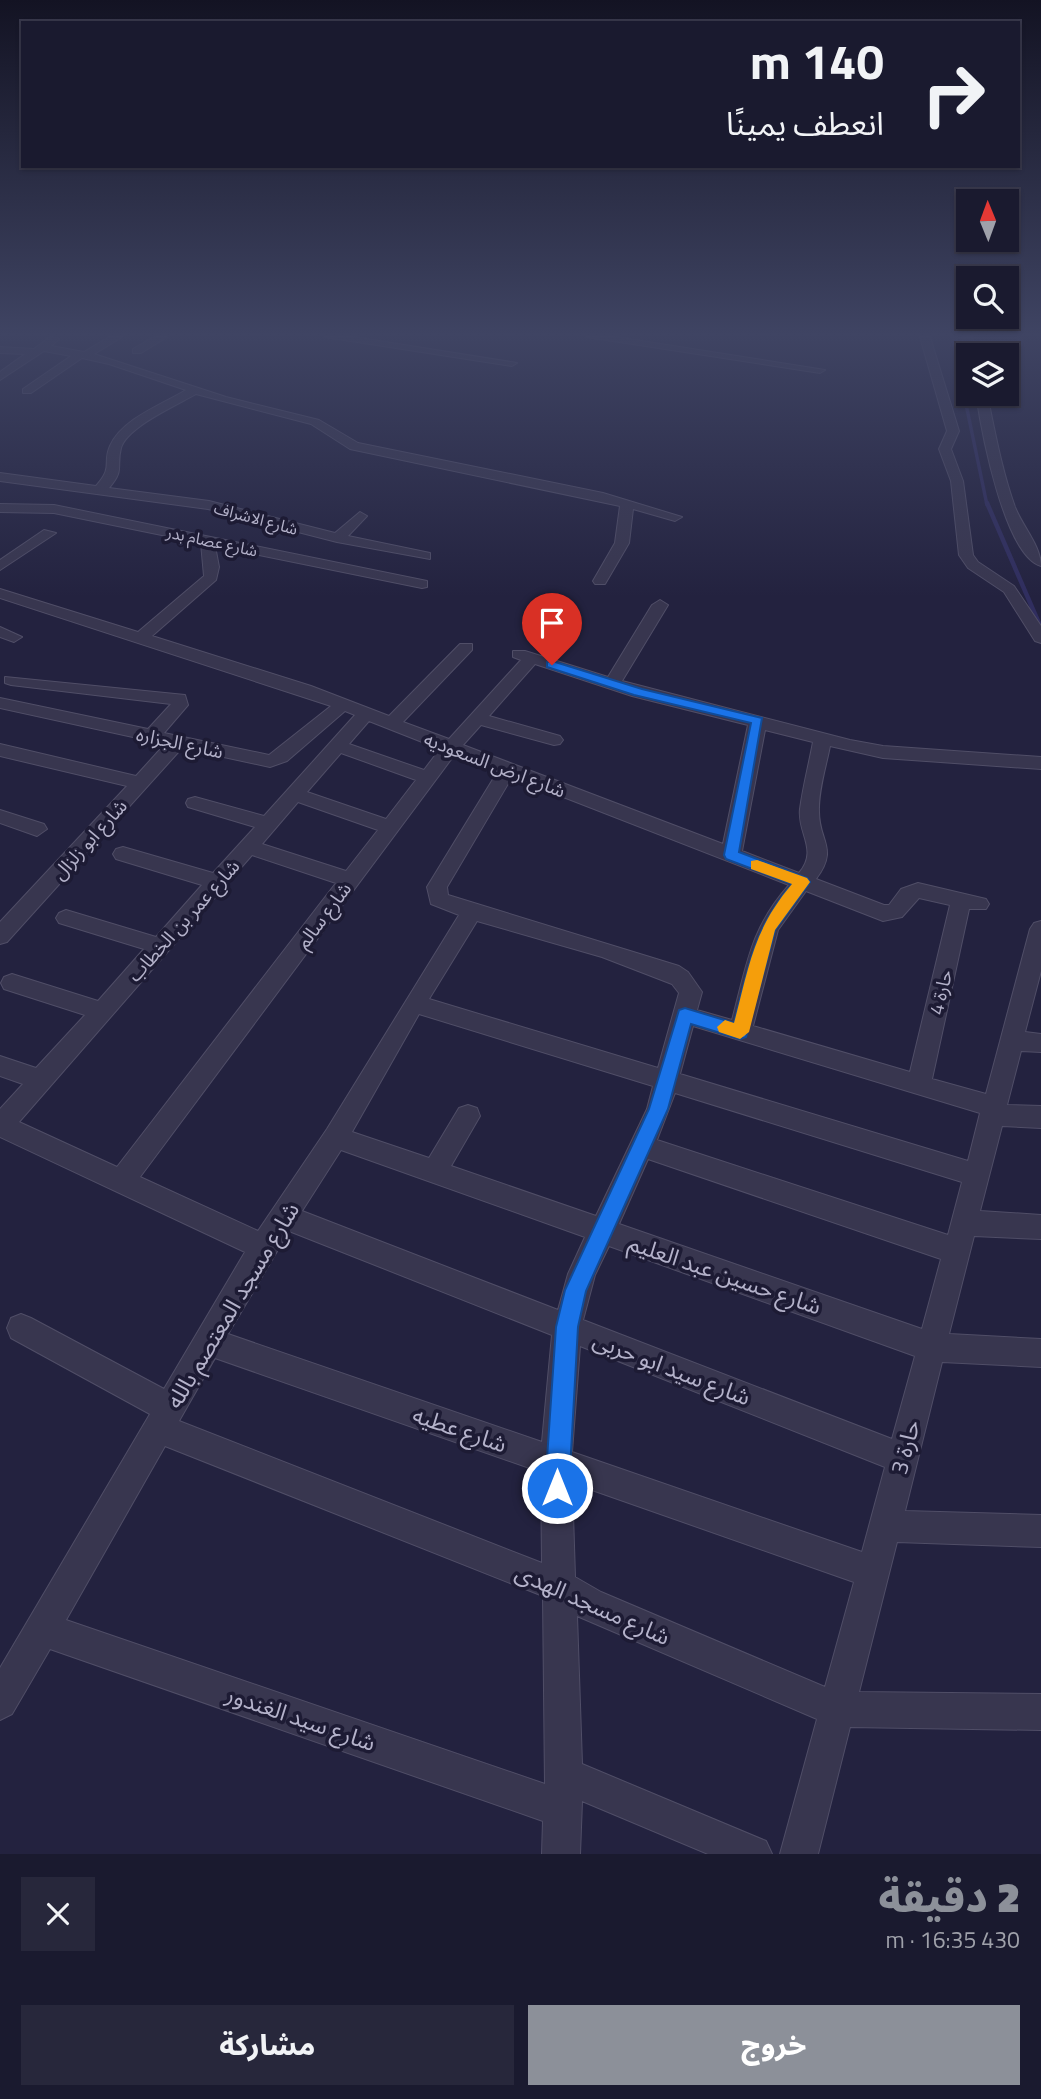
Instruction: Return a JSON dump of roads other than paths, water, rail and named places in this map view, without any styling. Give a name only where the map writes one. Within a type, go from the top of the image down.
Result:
[{"type":"street","points":[[100,490],[114,474],[114,448],[125,431],[138,424]]},
{"type":"street","points":[[317,424],[354,446],[627,504],[675,517]]},
{"type":"street","points":[[951,424],[953,431],[945,449],[957,481],[966,555],[973,565],[1009,589],[1021,612],[1041,638]]},
{"type":"street","points":[[988,424],[1006,498],[1033,555],[1041,562]]},
{"type":"street","name":"شارع الاشراف","points":[[0,477],[209,505],[337,538],[425,556]]},
{"type":"street","points":[[29,526],[84,488]]},
{"type":"street","points":[[600,581],[622,543],[627,504]]},
{"type":"street","name":"شارع عصام بدر","points":[[0,508],[54,509],[422,584]]},
{"type":"street","points":[[337,538],[360,516]]},
{"type":"street","points":[[0,566],[49,533]]},
{"type":"street","points":[[140,638],[211,577],[207,540]]},
{"type":"street","name":"شارع ارض السعوديه","points":[[0,593],[342,705],[887,914],[897,910],[908,894],[918,890],[970,902]]},
{"type":"street","points":[[660,605],[612,684],[822,739],[883,752],[1041,763]]},
{"type":"street","points":[[391,724],[466,647]]},
{"type":"street","name":"شارع سالم","points":[[123,1180],[427,778],[524,656],[612,684]]},
{"type":"street","points":[[11,680],[179,699],[180,705],[151,736]]},
{"type":"street","name":"شارع الجزاره","points":[[0,703],[273,761],[342,705]]},
{"type":"street","name":"شارع عمر بن الخطاب","points":[[0,1126],[366,714]]},
{"type":"street","points":[[477,718],[554,740]]},
{"type":"street","points":[[732,855],[758,721]]},
{"type":"street","points":[[740,1032],[767,930],[777,912],[811,872],[819,849],[810,813],[822,739]]},
{"type":"street","name":"شارع ابو زلزال","points":[[0,936],[178,741]]},
{"type":"street","points":[[338,746],[427,778]]},
{"type":"street","points":[[0,750],[140,783]]},
{"type":"street","points":[[508,769],[437,887],[436,894],[442,902],[671,972],[680,978],[691,992],[668,1081],[643,1146],[575,1290],[567,1327],[556,1463],[561,1587],[561,1854]]},
{"type":"street","points":[[295,794],[390,827]]},
{"type":"street","points":[[195,803],[268,824]]},
{"type":"street","points":[[4,823],[37,828]]},
{"type":"street","points":[[248,846],[349,880]]},
{"type":"street","points":[[123,854],[217,882]]},
{"type":"street","name":"حارة 4","points":[[919,1084],[970,902]]},
{"type":"street","name":"شارع مسجد المعتصم بالله","points":[[0,1702],[263,1247],[336,1136],[414,1003],[472,912]]},
{"type":"street","points":[[66,918],[160,946]]},
{"type":"street","name":"حارة 3","points":[[799,1854],[992,1111],[1011,1041],[1034,979],[1041,929]]},
{"type":"street","points":[[12,983],[102,1011]]},
{"type":"street","points":[[414,1003],[976,1175]]},
{"type":"street","points":[[685,1015],[919,1084],[992,1111],[1041,1117]]},
{"type":"street","points":[[1011,1041],[1041,1043]]},
{"type":"street","points":[[0,1066],[41,1080]]},
{"type":"street","points":[[434,1172],[468,1116]]},
{"type":"street","points":[[0,1126],[123,1180],[263,1247]]},
{"type":"street","name":"شارع حسين عبد العليم","points":[[336,1136],[931,1347],[1041,1353]]},
{"type":"street","points":[[643,1146],[956,1251]]},
{"type":"street","name":"شارع سيد ابو حربى","points":[[285,1217],[902,1458]]},
{"type":"street","points":[[963,1223],[1041,1227]]},
{"type":"street","name":"شارع مسجد الهدى","points":[[21,1328],[163,1418],[561,1587],[589,1604],[836,1709],[1041,1712]]},
{"type":"street","name":"شارع عطيه","points":[[207,1341],[872,1572]]},
{"type":"street","points":[[884,1526],[1041,1531]]},
{"type":"street","name":"شارع سيد الغندور","points":[[41,1629],[562,1791],[753,1854]]},
{"type":"waterway","points":[[970,424],[987,505]]},
{"type":"waterway","points":[[987,503],[1041,628]]}]
